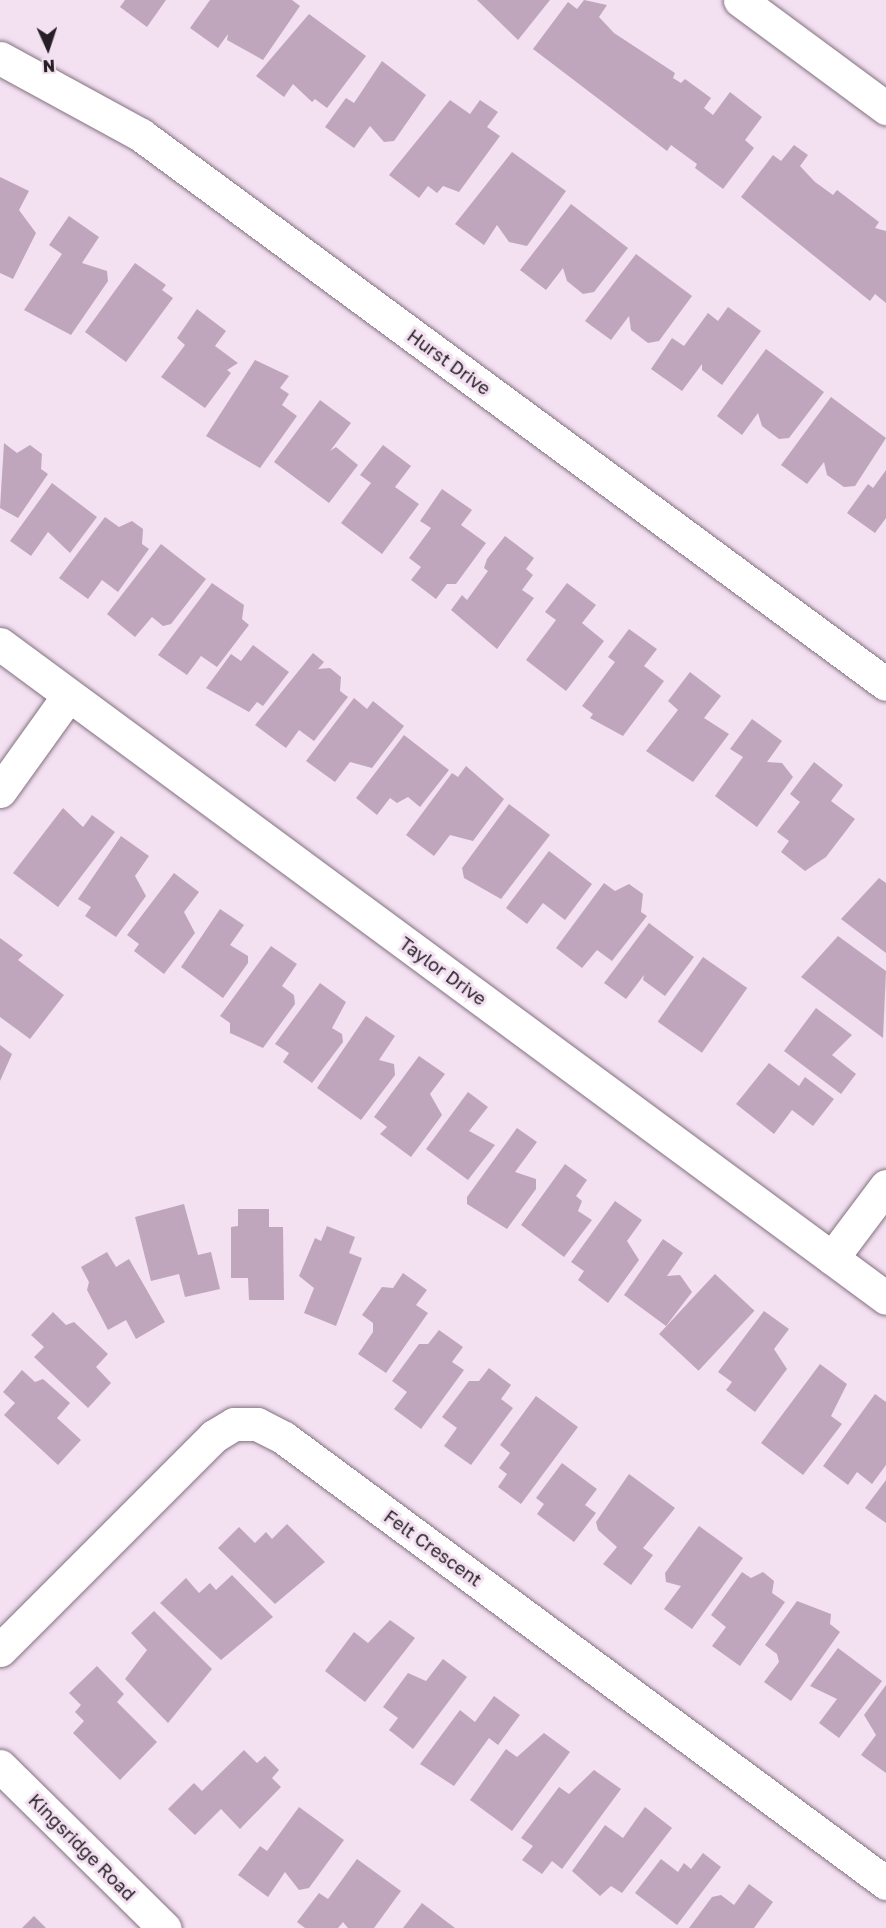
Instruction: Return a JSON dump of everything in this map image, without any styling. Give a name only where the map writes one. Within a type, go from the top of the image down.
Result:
[{"type":"street","points":[[740,0],[886,108]]},
{"type":"street","name":"Hurst Drive","points":[[0,58],[141,135],[886,684]]},
{"type":"street","name":"Taylor Drive","points":[[0,644],[886,1298]]},
{"type":"street","points":[[0,791],[69,696]]},
{"type":"street","points":[[832,1258],[886,1186]]},
{"type":"street","name":"Felt Crescent","points":[[0,1650],[214,1436],[234,1424],[257,1424],[293,1445],[886,1883]]},
{"type":"street","name":"Kingsridge Road","points":[[0,1766],[164,1928]]},
{"type":"building","points":[[125,0],[166,0],[147,27],[120,7]]},
{"type":"building","points":[[210,0],[292,0],[300,6],[263,60],[227,40],[228,34],[218,48],[190,28]]},
{"type":"building","points":[[477,0],[550,0],[518,40]]},
{"type":"building","points":[[584,0],[607,5],[599,17],[614,33],[675,73],[673,78],[681,83],[685,79],[711,98],[704,108],[713,115],[730,92],[762,117],[745,140],[754,148],[723,189],[695,168],[697,164],[671,145],[667,151],[533,49],[568,2],[577,9]]},
{"type":"building","points":[[309,14],[366,56],[327,108],[315,99],[312,102],[293,84],[284,97],[256,76]]},
{"type":"building","points":[[382,61],[426,95],[394,141],[384,142],[370,126],[354,148],[325,127],[346,98],[354,103]]},
{"type":"building","points":[[450,100],[470,114],[480,100],[498,112],[487,127],[500,136],[459,192],[443,186],[437,193],[428,186],[419,198],[389,175]]},
{"type":"building","points":[[794,145],[808,155],[800,166],[815,182],[833,195],[837,190],[879,222],[875,228],[886,231],[886,303],[875,294],[870,301],[741,197],[773,155],[781,161]]},
{"type":"building","points":[[512,152],[566,191],[527,246],[509,242],[497,225],[484,245],[455,224]]},
{"type":"building","points":[[0,177],[29,191],[19,210],[36,233],[13,279],[0,273]]},
{"type":"building","points":[[571,204],[628,248],[594,292],[583,294],[567,281],[563,268],[546,290],[520,270]]},
{"type":"building","points":[[69,216],[99,237],[82,263],[107,271],[108,281],[71,335],[24,310],[62,254],[49,245]]},
{"type":"building","points":[[636,254],[692,296],[659,341],[648,343],[631,330],[629,316],[611,340],[585,321]]},
{"type":"building","points":[[135,263],[166,285],[162,290],[173,298],[126,362],[85,332]]},
{"type":"building","points":[[728,307],[761,331],[722,385],[702,370],[702,364],[682,391],[651,369],[672,338],[684,346],[708,313],[718,321]]},
{"type":"building","points":[[197,309],[226,331],[215,346],[238,363],[227,370],[231,373],[205,408],[161,377],[185,345],[177,338]]},
{"type":"building","points":[[766,349],[824,392],[789,438],[779,439],[762,426],[758,413],[742,435],[717,416]]},
{"type":"building","points":[[255,360],[289,376],[280,388],[289,394],[282,405],[297,416],[260,468],[206,436]]},
{"type":"building","points":[[831,397],[886,438],[855,486],[844,487],[827,475],[824,462],[807,484],[781,465]]},
{"type":"building","points":[[320,400],[351,423],[330,451],[336,447],[358,465],[329,503],[274,462]]},
{"type":"building","points":[[4,443],[17,453],[30,445],[42,454],[41,469],[48,474],[18,518],[0,508]]},
{"type":"building","points":[[383,445],[411,466],[395,487],[419,504],[382,554],[341,523],[371,483],[360,475]]},
{"type":"building","points":[[886,470],[886,518],[875,533],[847,513],[868,484],[873,488]]},
{"type":"building","points":[[52,483],[97,517],[70,553],[48,532],[31,556],[10,541]]},
{"type":"building","points":[[442,489],[472,510],[461,525],[486,543],[456,584],[447,584],[436,599],[411,580],[421,567],[409,558],[431,528],[420,521]]},
{"type":"building","points":[[105,517],[119,527],[132,521],[143,529],[142,544],[149,549],[118,592],[102,580],[88,599],[59,578]]},
{"type":"building","points":[[505,536],[534,558],[526,569],[533,575],[522,590],[534,598],[497,649],[451,610],[462,595],[467,600],[488,571],[484,568],[487,559]]},
{"type":"building","points":[[161,544],[206,579],[171,624],[163,626],[152,617],[135,637],[107,614]]},
{"type":"building","points":[[212,583],[244,605],[242,619],[249,625],[217,667],[201,656],[187,675],[158,655]]},
{"type":"building","points":[[567,583],[596,605],[582,623],[604,641],[566,691],[526,660],[556,620],[545,612]]},
{"type":"building","points":[[629,629],[657,649],[644,666],[664,681],[623,736],[590,718],[593,714],[582,706],[615,662],[608,657]]},
{"type":"building","points":[[253,645],[289,672],[263,706],[257,702],[249,712],[206,688],[231,654],[241,661]]},
{"type":"building","points":[[313,653],[324,662],[318,669],[330,668],[341,677],[340,691],[348,697],[314,741],[299,730],[286,748],[255,725]]},
{"type":"building","points":[[690,672],[721,696],[704,718],[729,734],[693,782],[646,751],[678,710],[668,701]]},
{"type":"building","points":[[354,698],[367,709],[373,701],[404,726],[372,768],[350,762],[335,782],[306,761]]},
{"type":"building","points":[[752,719],[782,741],[767,762],[782,763],[793,777],[757,827],[715,796],[743,757],[730,749]]},
{"type":"building","points":[[404,735],[449,770],[420,807],[408,797],[397,803],[390,798],[377,815],[356,798]]},
{"type":"building","points":[[814,762],[843,785],[831,801],[855,819],[826,857],[805,871],[781,852],[789,841],[777,832],[800,802],[790,794]]},
{"type":"building","points":[[466,766],[504,799],[473,841],[450,835],[434,856],[406,835],[452,773],[458,777]]},
{"type":"building","points":[[509,804],[550,835],[501,899],[464,878],[462,868]]},
{"type":"building","points":[[63,808],[83,827],[92,815],[115,832],[58,907],[13,873]]},
{"type":"building","points":[[121,836],[149,856],[135,876],[146,896],[116,937],[85,916],[91,907],[78,899]]},
{"type":"building","points":[[549,851],[592,884],[565,920],[543,903],[527,924],[506,908]]},
{"type":"building","points":[[174,873],[199,892],[184,912],[195,933],[164,974],[134,951],[139,944],[127,935]]},
{"type":"building","points":[[879,878],[886,883],[886,953],[841,919]]},
{"type":"building","points":[[604,883],[615,891],[629,884],[643,894],[641,912],[647,916],[612,961],[597,950],[582,968],[556,948]]},
{"type":"building","points":[[220,909],[244,925],[230,945],[248,956],[248,963],[223,998],[181,967]]},
{"type":"building","points":[[649,923],[694,957],[665,996],[643,980],[644,975],[626,999],[604,983]]},
{"type":"building","points":[[838,936],[886,971],[883,1038],[801,977]]},
{"type":"building","points":[[0,938],[23,955],[18,960],[64,995],[30,1039],[0,1017]]},
{"type":"building","points":[[271,946],[297,964],[282,986],[294,995],[295,1004],[263,1048],[230,1033],[230,1023],[220,1016]]},
{"type":"building","points":[[703,957],[747,988],[702,1053],[658,1022]]},
{"type":"building","points":[[320,983],[346,1002],[332,1028],[342,1034],[343,1042],[312,1083],[283,1062],[289,1053],[275,1044]]},
{"type":"building","points":[[816,1008],[852,1035],[832,1055],[856,1074],[841,1094],[784,1051]]},
{"type":"building","points":[[366,1016],[395,1036],[379,1060],[394,1064],[395,1075],[361,1120],[317,1088]]},
{"type":"building","points":[[0,1045],[12,1054],[0,1081]]},
{"type":"building","points":[[419,1056],[445,1074],[430,1094],[442,1115],[411,1157],[380,1134],[387,1127],[374,1117]]},
{"type":"building","points":[[769,1063],[799,1086],[805,1077],[834,1099],[813,1126],[792,1110],[774,1134],[736,1104]]},
{"type":"building","points":[[468,1092],[488,1107],[469,1131],[495,1145],[468,1180],[426,1149]]},
{"type":"building","points":[[517,1128],[537,1142],[515,1172],[536,1179],[536,1189],[507,1229],[467,1204],[467,1197]]},
{"type":"building","points":[[565,1164],[587,1180],[576,1196],[582,1201],[578,1211],[592,1220],[564,1257],[521,1225]]},
{"type":"building","points":[[615,1201],[642,1220],[627,1241],[639,1260],[608,1303],[578,1280],[584,1271],[571,1262]]},
{"type":"building","points":[[184,1204],[198,1255],[211,1252],[220,1289],[185,1297],[179,1274],[151,1281],[135,1217]]},
{"type":"building","points":[[238,1209],[269,1209],[269,1227],[283,1227],[284,1300],[249,1300],[248,1278],[231,1278],[231,1227],[238,1226]]},
{"type":"building","points":[[327,1226],[355,1237],[349,1253],[362,1258],[336,1326],[304,1313],[314,1288],[299,1276],[315,1238],[321,1241]]},
{"type":"building","points":[[663,1239],[683,1253],[667,1276],[680,1275],[692,1292],[666,1326],[624,1295]]},
{"type":"building","points":[[107,1252],[116,1267],[129,1259],[165,1322],[136,1339],[126,1320],[108,1330],[87,1290],[89,1282],[81,1267]]},
{"type":"building","points":[[403,1273],[427,1290],[416,1305],[428,1313],[386,1373],[358,1354],[373,1332],[373,1323],[362,1315],[382,1287],[393,1288]]},
{"type":"building","points":[[715,1274],[754,1311],[699,1371],[659,1334]]},
{"type":"building","points":[[764,1311],[789,1329],[774,1349],[787,1369],[755,1412],[726,1390],[732,1382],[718,1372]]},
{"type":"building","points":[[53,1312],[66,1325],[74,1322],[108,1354],[96,1367],[111,1383],[88,1408],[34,1357],[44,1347],[31,1335]]},
{"type":"building","points":[[439,1330],[463,1347],[452,1362],[464,1370],[421,1429],[394,1409],[407,1392],[392,1381],[419,1344],[428,1344]]},
{"type":"building","points":[[820,1364],[847,1384],[831,1416],[842,1424],[803,1475],[761,1443]]},
{"type":"building","points":[[489,1368],[511,1385],[501,1399],[513,1408],[471,1465],[444,1446],[457,1428],[442,1417],[469,1381],[479,1381]]},
{"type":"building","points":[[22,1370],[35,1382],[43,1379],[70,1403],[57,1418],[81,1440],[58,1465],[4,1415],[15,1403],[3,1392]]},
{"type":"building","points":[[875,1394],[886,1402],[886,1465],[872,1484],[857,1472],[848,1485],[823,1466]]},
{"type":"building","points":[[536,1396],[578,1427],[521,1504],[498,1487],[507,1474],[499,1468],[510,1453],[500,1445]]},
{"type":"building","points":[[562,1463],[597,1489],[585,1505],[596,1513],[574,1542],[537,1514],[544,1504],[536,1498]]},
{"type":"building","points":[[629,1474],[675,1508],[643,1548],[653,1555],[631,1585],[603,1564],[617,1547],[598,1530],[596,1522]]},
{"type":"building","points":[[886,1480],[886,1523],[865,1508]]},
{"type":"building","points":[[287,1524],[325,1562],[275,1604],[218,1548],[239,1527],[255,1543],[266,1532],[272,1539]]},
{"type":"building","points":[[699,1526],[743,1558],[692,1629],[664,1609],[681,1586],[666,1582],[665,1573]]},
{"type":"building","points":[[742,1572],[751,1578],[763,1572],[774,1581],[772,1593],[785,1602],[740,1666],[712,1646],[726,1627],[711,1615]]},
{"type":"building","points":[[232,1575],[273,1617],[221,1660],[160,1603],[186,1578],[199,1593],[210,1583],[216,1590]]},
{"type":"building","points":[[797,1601],[831,1614],[830,1624],[840,1632],[791,1701],[764,1682],[779,1662],[777,1654],[765,1645]]},
{"type":"building","points":[[154,1611],[212,1669],[168,1723],[125,1679],[147,1650],[131,1633]]},
{"type":"building","points":[[390,1620],[415,1638],[365,1702],[325,1671],[354,1632],[368,1643]]},
{"type":"building","points":[[838,1648],[882,1681],[839,1738],[819,1723],[837,1699],[810,1686]]},
{"type":"building","points":[[443,1659],[467,1677],[413,1749],[389,1730],[398,1718],[383,1707],[408,1673],[426,1681]]},
{"type":"building","points":[[97,1666],[124,1694],[117,1702],[157,1742],[120,1780],[73,1733],[84,1721],[75,1712],[81,1705],[69,1693]]},
{"type":"building","points":[[886,1685],[886,1773],[861,1755],[876,1735],[864,1715]]},
{"type":"building","points":[[494,1696],[520,1715],[498,1745],[489,1738],[454,1786],[420,1764],[460,1710],[475,1722]]},
{"type":"building","points":[[544,1733],[570,1752],[512,1831],[470,1800],[506,1749],[517,1757]]},
{"type":"building","points":[[244,1750],[257,1763],[265,1756],[279,1770],[272,1778],[281,1787],[240,1829],[221,1809],[195,1835],[168,1809],[194,1783],[202,1791]]},
{"type":"building","points":[[594,1770],[621,1789],[562,1869],[552,1861],[542,1874],[522,1860],[533,1846],[521,1838],[559,1787],[569,1794]]},
{"type":"building","points":[[299,1807],[344,1840],[309,1888],[299,1890],[285,1872],[268,1897],[238,1875],[260,1846],[267,1851]]},
{"type":"building","points":[[645,1807],[672,1828],[622,1893],[611,1886],[600,1896],[572,1871],[605,1825],[623,1838]]},
{"type":"building","points":[[703,1853],[721,1867],[677,1925],[635,1893],[661,1859],[678,1872],[684,1863],[691,1869]]},
{"type":"building","points":[[357,1859],[401,1891],[374,1928],[348,1928],[343,1922],[338,1928],[305,1928],[297,1922],[319,1893],[328,1899]]},
{"type":"building","points":[[749,1884],[773,1902],[754,1928],[689,1928],[712,1897],[721,1895],[734,1905]]},
{"type":"building","points":[[422,1903],[455,1928],[403,1928]]},
{"type":"building","points":[[34,1916],[46,1928],[22,1928]]}]
